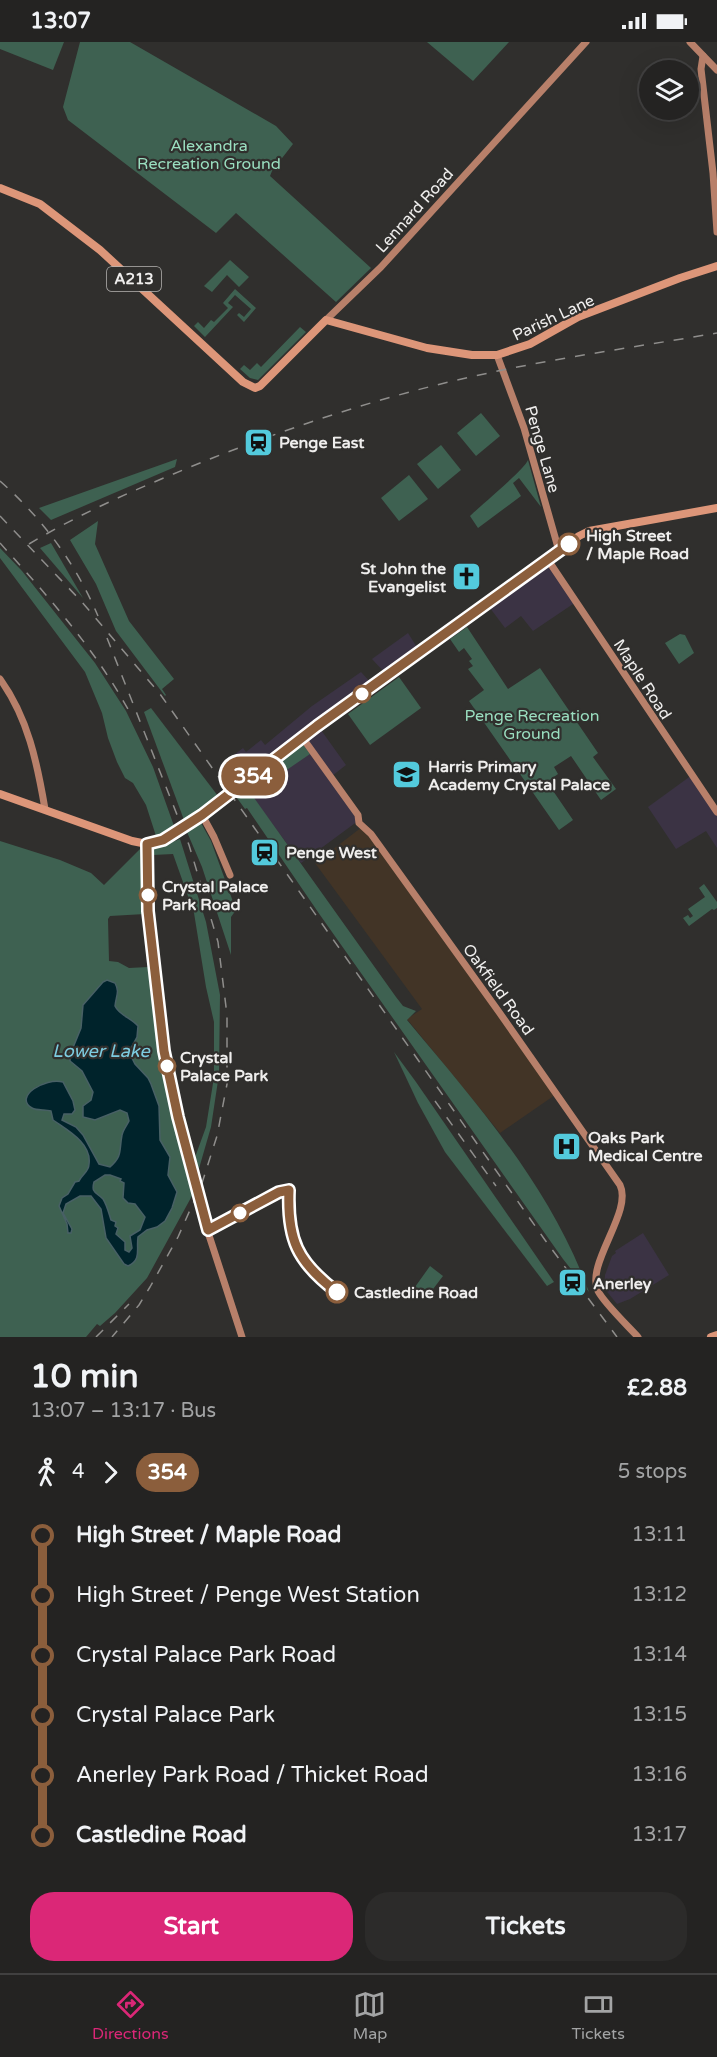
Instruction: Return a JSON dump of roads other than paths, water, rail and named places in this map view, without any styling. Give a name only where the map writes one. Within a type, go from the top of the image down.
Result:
[{"type":"main road","name":"Lennard Road","points":[[0,188],[40,204],[100,250],[243,382],[255,388],[261,386],[326,320]]},
{"type":"main road","name":"Parish Lane","points":[[326,320],[427,348],[472,355],[496,355],[530,344],[578,317],[680,278],[717,267]]},
{"type":"main road","points":[[0,794],[132,841],[147,844],[163,840],[202,815],[302,737],[579,536],[590,531],[717,508]]},
{"type":"main road","points":[[711,1337],[717,1335]]},
{"type":"street","name":"Lennard Road","points":[[326,320],[381,267],[586,42]]},
{"type":"street","points":[[690,42],[717,70]]},
{"type":"street","points":[[703,56],[701,69],[717,232]]},
{"type":"street","name":"Penge Lane","points":[[496,355],[524,428],[559,551]]},
{"type":"street","name":"Maple Road","points":[[548,560],[717,812]]},
{"type":"street","points":[[0,679],[27,726],[45,809]]},
{"type":"street","name":"Oakfield Road","points":[[302,737],[358,815],[359,824],[370,834],[435,923],[620,1185],[622,1199],[597,1271],[596,1284],[600,1295],[638,1337]]},
{"type":"street","points":[[202,815],[230,875]]},
{"type":"street","points":[[147,844],[148,911],[164,1051],[178,1117],[208,1230],[242,1337]]},
{"type":"water","name":"Lower Lake","points":[[107,980],[115,983],[117,992],[115,1006],[119,1012],[138,1026],[137,1037],[129,1052],[135,1064],[148,1078],[159,1106],[160,1140],[170,1157],[168,1175],[177,1192],[165,1221],[138,1237],[137,1257],[128,1266],[124,1264],[106,1238],[101,1209],[91,1196],[80,1196],[66,1204],[63,1213],[72,1229],[71,1233],[68,1233],[67,1224],[59,1206],[62,1198],[88,1169],[89,1156],[83,1143],[53,1120],[51,1111],[32,1108],[27,1104],[26,1099],[40,1085],[48,1082],[63,1082],[75,1110],[72,1114],[64,1114],[62,1120],[76,1127],[83,1135],[99,1164],[110,1167],[117,1159],[123,1133],[129,1121],[127,1113],[120,1110],[95,1120],[83,1117],[83,1106],[91,1100],[93,1092],[82,1071],[70,1061],[70,1055],[81,1028],[83,1005]],"holes":[[[105,1175],[121,1179],[120,1181],[124,1183],[123,1198],[128,1203],[135,1204],[145,1217],[140,1230],[130,1236],[132,1248],[129,1252],[125,1250],[125,1242],[116,1234],[118,1228],[115,1226],[116,1222],[111,1220],[103,1199],[93,1188],[94,1182]]]},
{"type":"railway","points":[[29,544],[95,509],[164,478],[242,446],[341,412],[441,384],[505,370],[717,333]]},
{"type":"railway","points":[[0,481],[57,543],[69,560],[98,616]]},
{"type":"railway","points":[[0,516],[82,602],[160,694],[545,1240],[617,1337]]},
{"type":"railway","points":[[0,543],[86,644],[129,711]]},
{"type":"railway","points":[[107,638],[189,845],[218,942],[227,1015],[227,1084],[217,1136],[202,1183],[178,1237],[150,1287],[139,1305],[112,1337]]},
{"type":"railway","points":[[435,1101],[496,1186]]},
{"type":"railway","points":[[96,1337],[129,1304]]},
{"type":"place","name":"Penge East","points":[[258,442]]},
{"type":"place","name":"High Street / Maple Road","points":[[569,544]]},
{"type":"place","name":"St John the Evangelist","points":[[467,577]]},
{"type":"place","name":"Harris Primary Academy Crystal Palace","points":[[407,775]]},
{"type":"place","name":"Penge West","points":[[265,852]]},
{"type":"place","name":"Crystal Palace Park Road","points":[[148,895]]},
{"type":"place","name":"Crystal Palace Park","points":[[167,1066]]},
{"type":"place","name":"Oaks Park Medical Centre","points":[[567,1146]]},
{"type":"place","name":"Anerley","points":[[572,1283]]},
{"type":"place","name":"Castledine Road","points":[[337,1292]]},
{"type":"park label","name":"Alexandra Recreation Ground","points":[[209,154]]},
{"type":"park label","name":"Penge Recreation Ground","points":[[532,724]]}]
